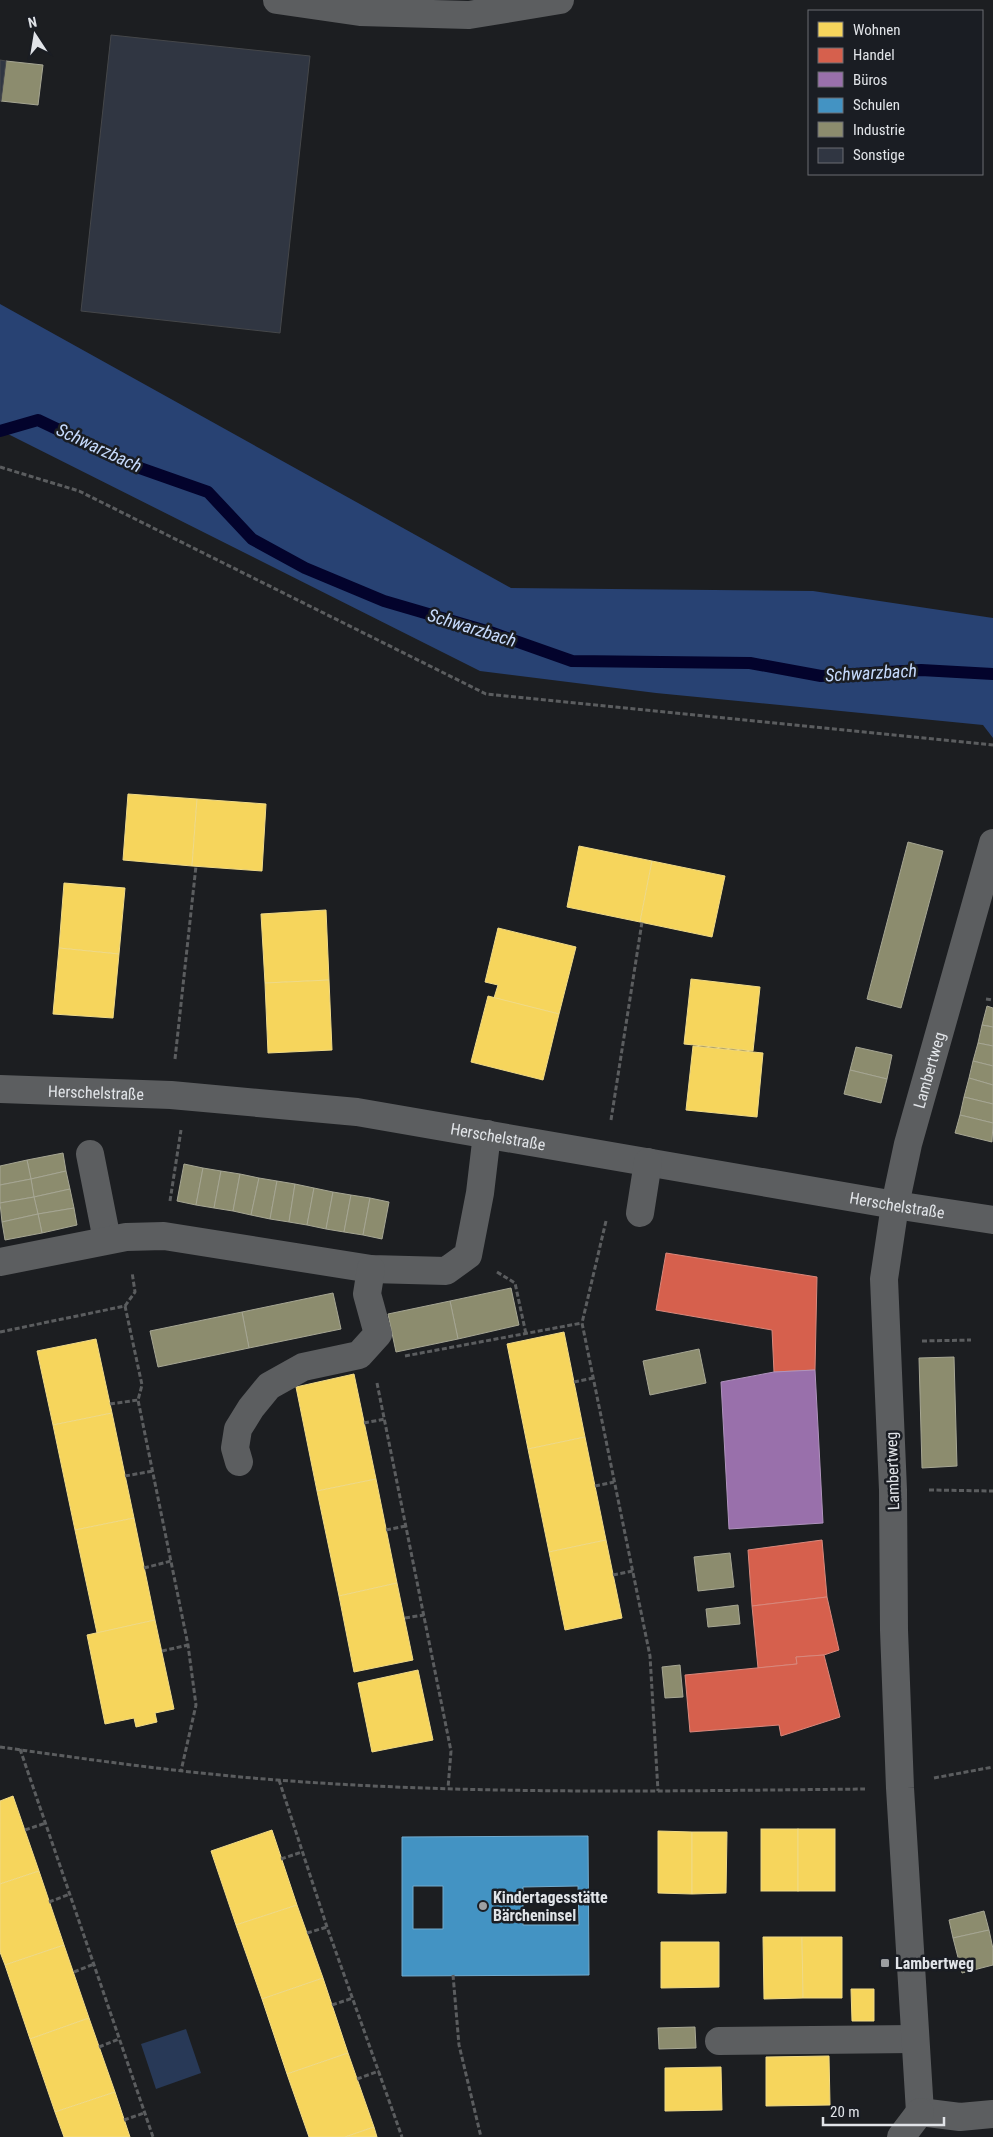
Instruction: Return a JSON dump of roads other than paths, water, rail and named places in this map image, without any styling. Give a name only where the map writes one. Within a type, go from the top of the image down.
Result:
[{"type":"street","points":[[277,0],[360,12],[469,16],[560,0]]},
{"type":"street","name":"Lambertweg","points":[[920,2112],[900,1788],[894,1630],[893,1490],[884,1279],[895,1205],[908,1144],[993,843]]},
{"type":"street","name":"Herschelstraße","points":[[0,1089],[179,1095],[357,1112],[606,1156],[993,1220]]},
{"type":"street","points":[[0,1262],[107,1240],[126,1237],[164,1236],[371,1270],[446,1272],[468,1255],[480,1193],[487,1134]]},
{"type":"street","points":[[90,1154],[107,1240]]},
{"type":"street","points":[[640,1213],[648,1162]]},
{"type":"street","points":[[239,1462],[235,1448],[238,1429],[268,1386],[303,1367],[359,1355],[378,1334],[366,1294],[371,1270]]},
{"type":"street","points":[[719,2041],[914,2039]]},
{"type":"street","points":[[901,2137],[920,2112],[960,2117],[993,2114]]},
{"type":"waterway","name":"Schwarzbach","points":[[0,431],[38,420],[137,467],[208,492],[252,539],[305,568],[384,601],[490,632],[572,661],[750,663],[821,676],[921,670],[993,674]]},
{"type":"place","name":"Kindertagesstätte Bärcheninsel","points":[[483,1906]]},
{"type":"place","name":"Lambertweg","points":[[885,1963]]}]
